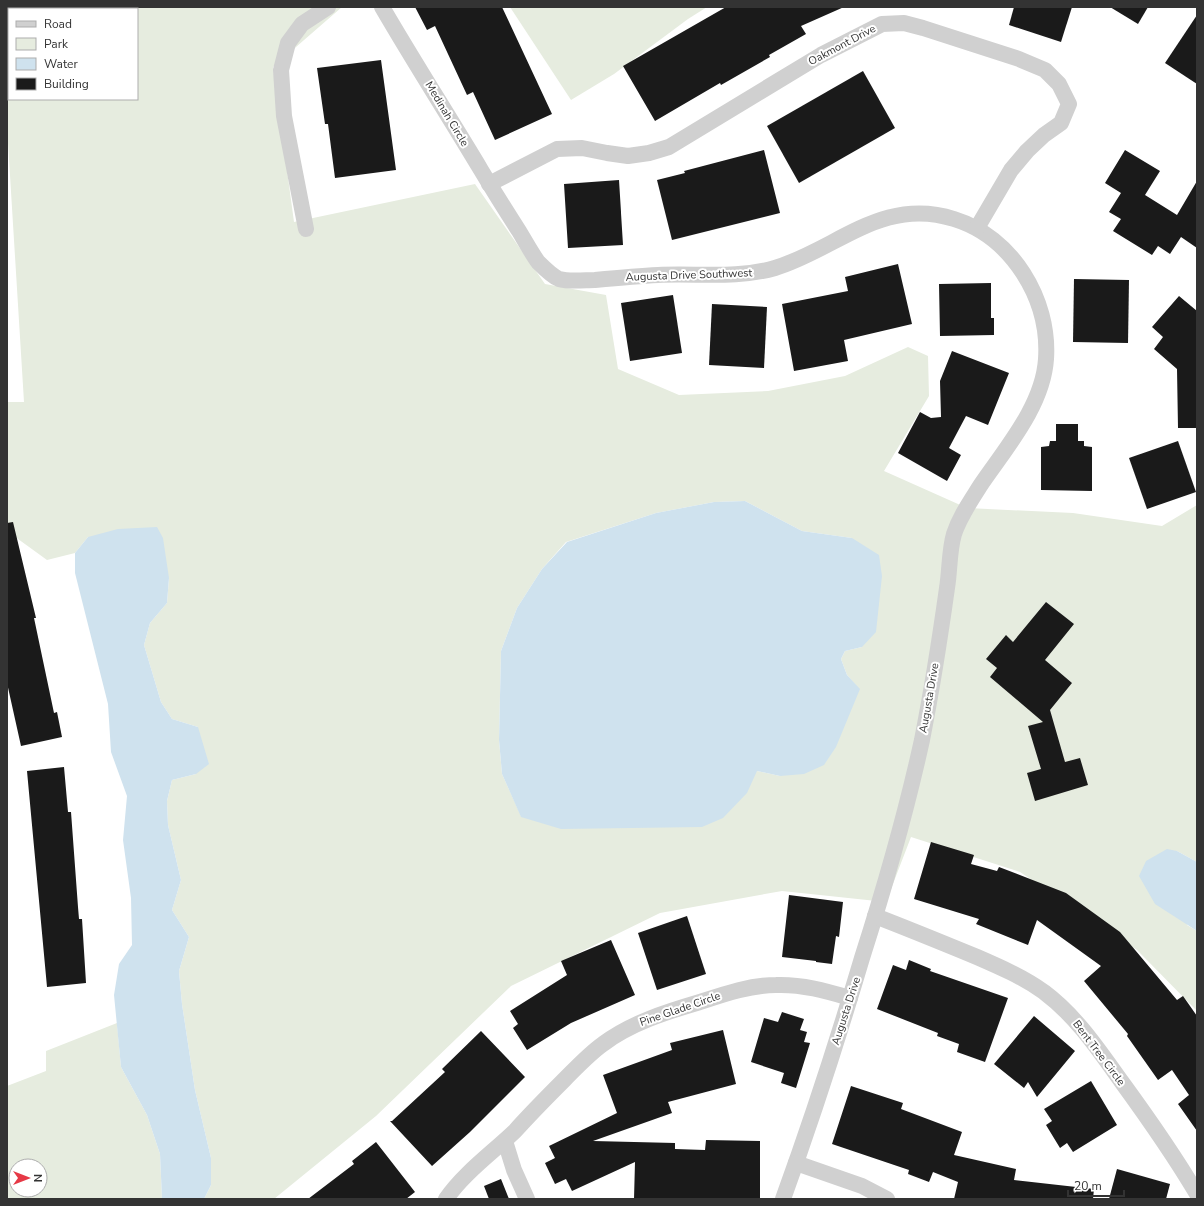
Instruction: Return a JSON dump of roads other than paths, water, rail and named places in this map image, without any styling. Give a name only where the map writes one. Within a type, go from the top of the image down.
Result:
[{"type":"street","points":[[306,229],[284,116],[281,70],[288,43],[302,24],[328,7]]},
{"type":"street","name":"Medinah Circle","points":[[382,7],[513,221]]},
{"type":"street","name":"Oakmont Drive","points":[[490,184],[557,149],[582,148],[628,156],[649,153],[669,147],[821,55],[882,24],[904,23],[1019,59],[1045,70],[1059,84],[1069,104],[1061,123],[1044,135],[1027,151],[1011,170],[977,228]]},
{"type":"street","name":"Augusta Drive Southwest","points":[[513,221],[539,262],[556,278],[580,281],[660,274],[730,275],[754,273],[778,267],[800,258],[867,224],[888,217],[910,214],[933,214],[953,218],[977,228]]},
{"type":"street","name":"Augusta Drive","points":[[783,1199],[850,998],[905,813],[922,738],[948,581],[952,545],[956,530],[965,508],[1028,414],[1040,389],[1046,362],[1046,333],[1040,307],[1029,283],[1015,261],[999,243],[977,228]]},
{"type":"street","name":"Bent Tree Circle","points":[[875,916],[1004,969],[1024,979],[1060,1005],[1088,1036],[1161,1136],[1197,1194]]},
{"type":"street","name":"Pine Glade Circle","points":[[446,1199],[460,1182],[505,1141],[586,1058],[621,1032],[665,1012],[729,992],[753,987],[775,984],[797,985],[819,989],[850,998]]},
{"type":"street","points":[[505,1141],[514,1170],[528,1199]]},
{"type":"street","points":[[796,1162],[862,1186],[887,1199]]},
{"type":"water","points":[[745,501],[802,531],[852,538],[879,555],[882,576],[876,632],[862,647],[845,651],[841,659],[847,675],[860,689],[836,747],[824,765],[804,774],[780,776],[757,771],[747,793],[723,818],[702,827],[561,829],[521,817],[502,774],[499,740],[501,651],[517,608],[542,569],[567,542],[656,513],[714,502]]},
{"type":"water","points":[[157,527],[163,538],[169,578],[167,603],[150,623],[144,645],[161,702],[172,719],[198,727],[209,764],[196,774],[172,780],[167,801],[168,825],[181,880],[172,910],[189,937],[179,971],[182,1004],[195,1090],[211,1158],[211,1185],[204,1199],[162,1199],[160,1154],[147,1115],[121,1067],[114,995],[119,964],[132,945],[131,898],[123,840],[127,796],[111,752],[108,704],[75,573],[75,553],[88,537],[118,529]]},
{"type":"water","points":[[1167,849],[1177,851],[1197,862],[1197,931],[1155,904],[1139,876],[1146,861]]}]
